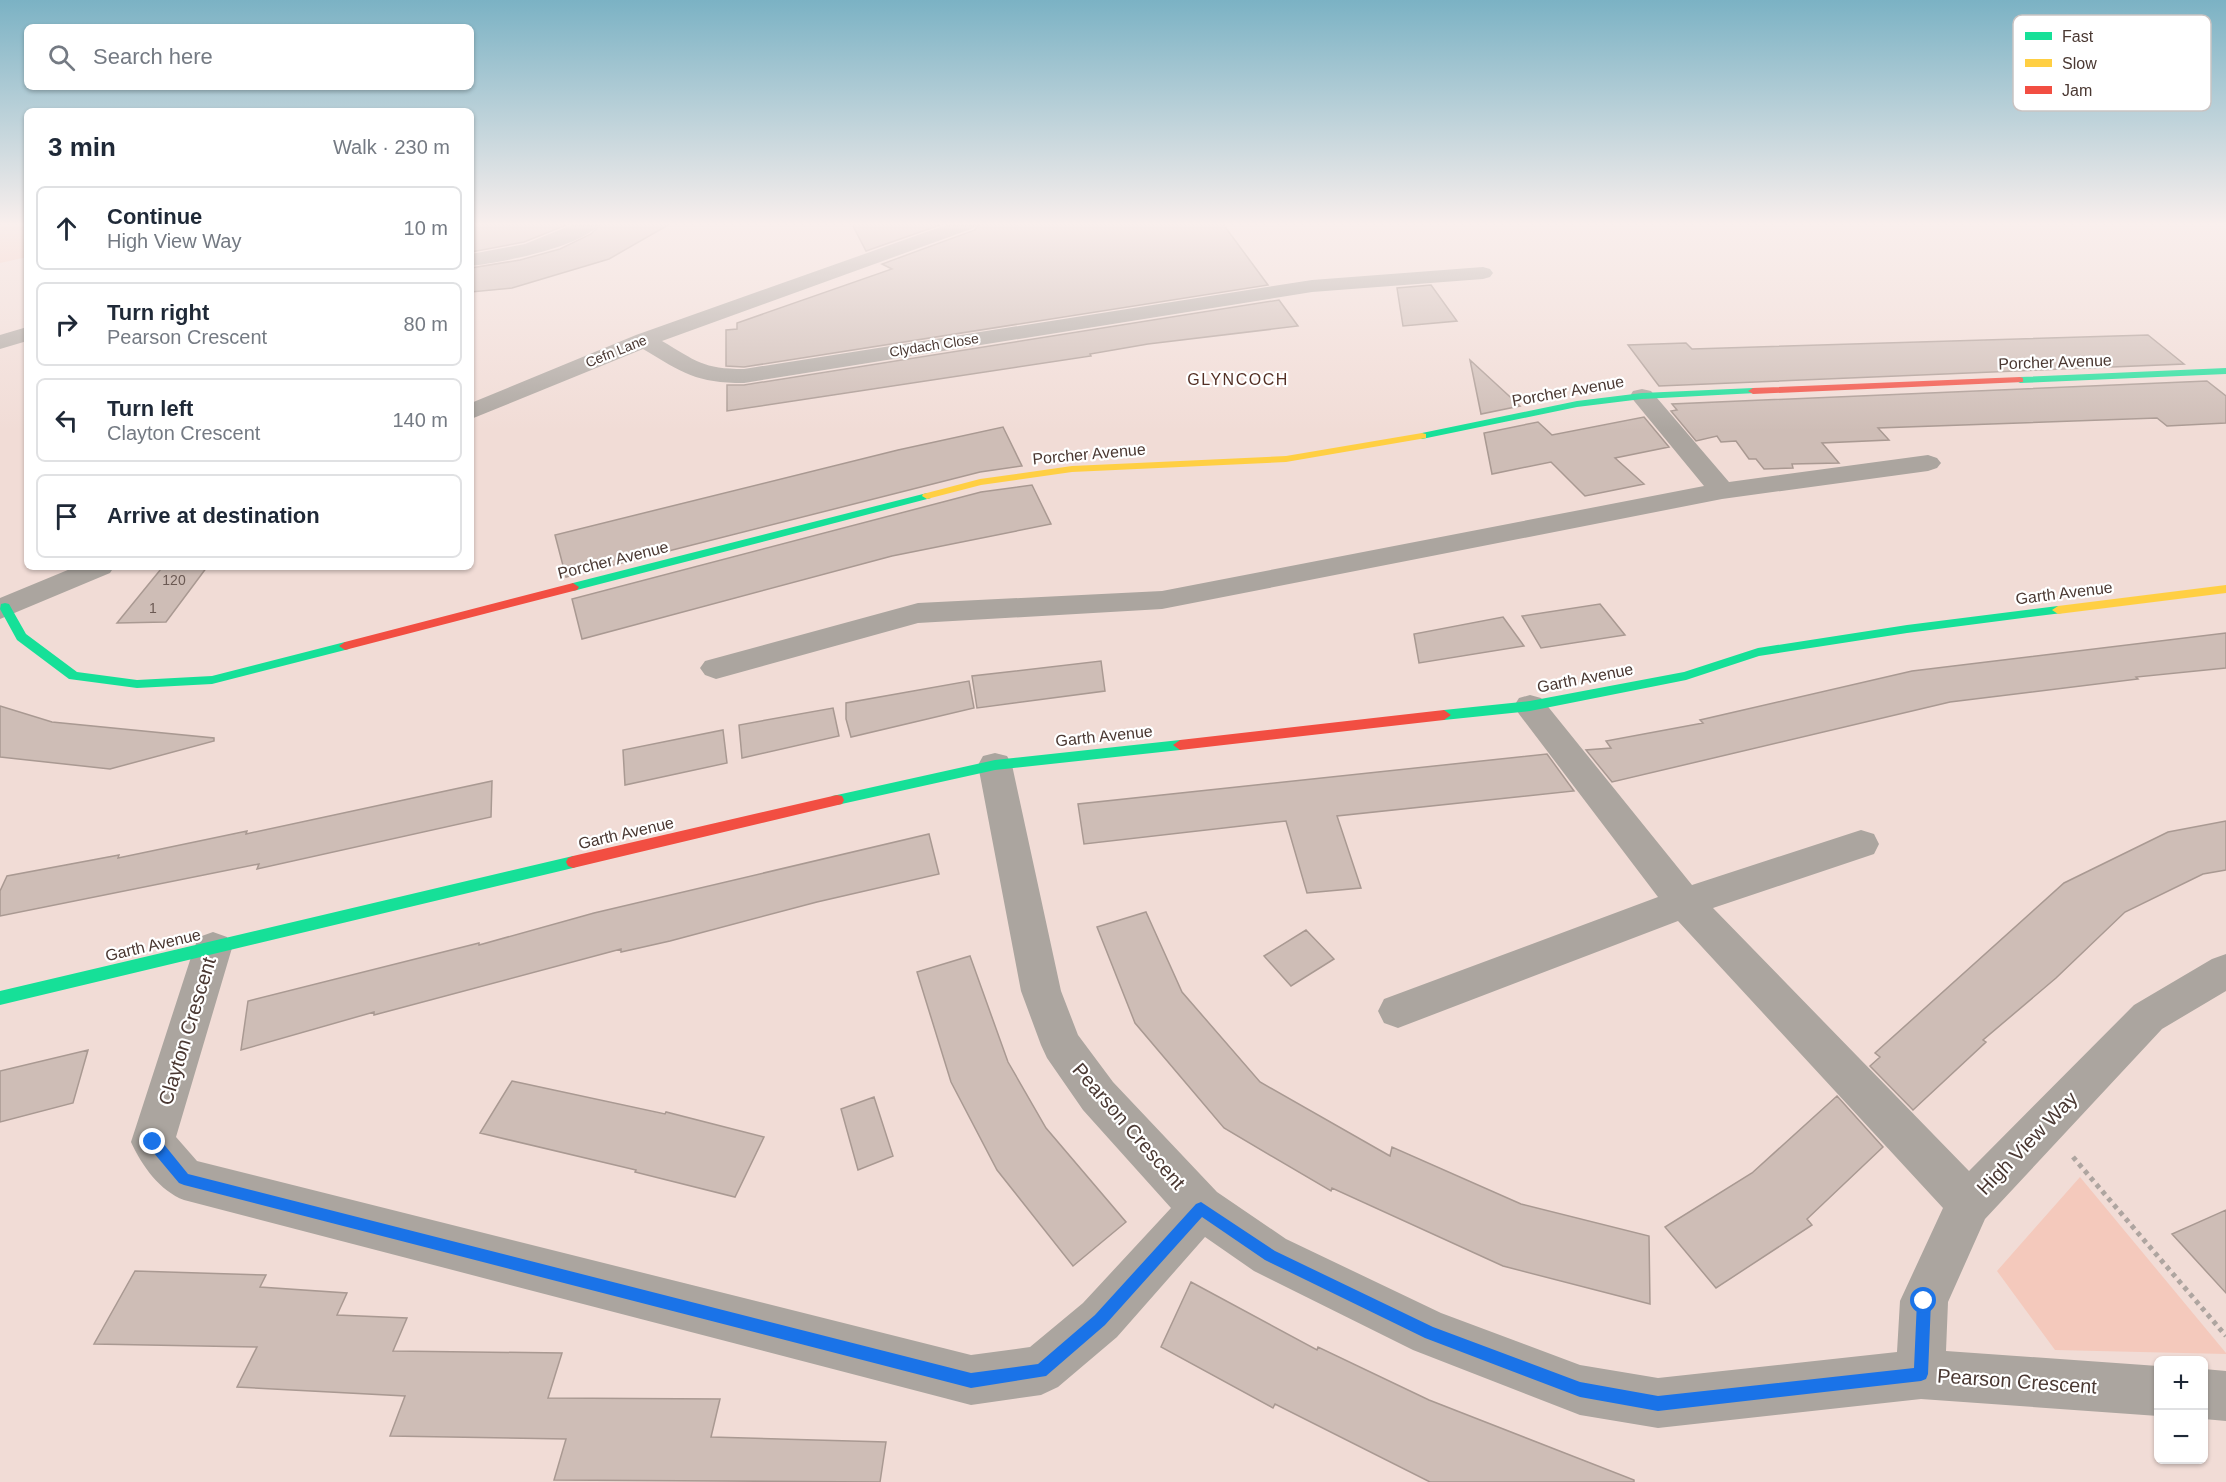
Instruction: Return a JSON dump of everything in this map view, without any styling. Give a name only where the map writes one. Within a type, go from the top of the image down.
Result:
[{"type":"street","name":"Cefn Lane","points":[[474,411],[645,339],[773,293]]},
{"type":"street","name":"Clydach Close","points":[[645,339],[695,370],[715,376],[744,376],[1267,293]]},
{"type":"street","points":[[0,342],[24,335]]},
{"type":"street","name":"Porcher Avenue","points":[[2,608],[21,637],[74,676],[137,684],[212,680],[980,482],[1072,469],[1286,459],[1365,447],[1577,404],[1642,396],[2226,371]]},
{"type":"street","points":[[1642,396],[1722,491]]},
{"type":"street","points":[[716,668],[918,613],[1162,600],[1722,491],[1928,463]]},
{"type":"street","points":[[2,608],[93,570]]},
{"type":"street","name":"Garth Avenue","points":[[0,998],[846,798],[995,765],[1530,706],[1686,676],[1758,652],[1906,629],[2226,589]]},
{"type":"street","points":[[1530,706],[1684,903],[1969,1203]]},
{"type":"street","name":"Pearson Crescent","points":[[995,765],[1041,991],[1061,1045],[1098,1096],[1201,1208],[1270,1256],[1430,1333],[1580,1390],[1658,1403],[1921,1374],[2154,1391]]},
{"type":"street","points":[[1398,1011],[1684,903],[1861,844]]},
{"type":"street","name":"Clayton Crescent","points":[[213,948],[153,1142],[184,1179],[971,1380],[1041,1370],[1100,1320],[1201,1208]]},
{"type":"street","name":"High View Way","points":[[1921,1374],[1924,1301],[1969,1203],[2148,1017],[2226,971]]},
{"type":"street","points":[[2208,1394],[2226,1396]]},
{"type":"path","points":[[2045,1124],[2226,1336]]},
{"type":"shaded area","points":[[2080,1177],[2226,1354],[2055,1350],[1997,1271]]},
{"type":"building","points":[[823,293],[1216,293],[744,367],[726,366],[726,330],[737,329],[737,323]]},
{"type":"building","points":[[1398,293],[1437,293],[1457,321],[1403,326]]},
{"type":"building","points":[[1279,300],[1298,326],[1148,344],[1090,354],[1091,356],[727,411],[727,385],[744,385]]},
{"type":"building","points":[[2148,335],[2184,364],[1659,386],[1628,345],[1686,343],[1692,349]]},
{"type":"building","points":[[1470,360],[1520,406],[1481,414]]},
{"type":"building","points":[[2207,381],[2226,396],[2226,423],[2167,426],[2157,418],[1878,428],[1889,440],[1822,443],[1839,463],[1792,464],[1793,468],[1764,469],[1756,459],[1749,459],[1736,441],[1721,442],[1717,436],[1696,441],[1671,411],[1677,410],[1672,404]]},
{"type":"building","points":[[1644,417],[1669,447],[1615,458],[1644,484],[1585,496],[1551,462],[1492,474],[1484,433],[1538,422],[1552,435]]},
{"type":"building","points":[[1003,427],[1022,466],[980,472],[566,577],[555,535],[898,450]]},
{"type":"building","points":[[1032,485],[1051,524],[892,556],[582,639],[572,599],[981,492]]},
{"type":"building","points":[[160,570],[205,570],[166,622],[117,623]]},
{"type":"building","points":[[1600,604],[1625,635],[1541,648],[1522,616]]},
{"type":"building","points":[[1503,617],[1524,646],[1419,663],[1414,634]]},
{"type":"building","points":[[2226,633],[2226,668],[2136,677],[2138,679],[1950,702],[1612,782],[1586,750],[1611,748],[1606,741],[1703,723],[1700,720],[1912,671]]},
{"type":"building","points":[[1101,661],[1105,691],[977,708],[972,676]]},
{"type":"building","points":[[969,681],[974,708],[851,737],[846,719],[846,703]]},
{"type":"building","points":[[0,706],[52,722],[214,738],[214,741],[110,769],[0,757]]},
{"type":"building","points":[[833,708],[839,736],[742,758],[739,725]]},
{"type":"building","points":[[723,730],[727,763],[625,785],[623,750]]},
{"type":"building","points":[[1547,754],[1574,791],[1337,816],[1361,888],[1307,893],[1286,821],[1084,844],[1078,804]]},
{"type":"building","points":[[492,781],[491,817],[257,869],[259,864],[0,916],[0,891],[7,876],[119,855],[118,858],[247,831],[246,834]]},
{"type":"building","points":[[2226,821],[2226,870],[2203,874],[2125,912],[2056,978],[1983,1040],[1986,1042],[1913,1110],[1870,1066],[1880,1057],[1875,1053],[2064,883],[2168,832]]},
{"type":"building","points":[[929,834],[939,874],[817,902],[670,941],[621,952],[621,949],[374,1015],[374,1012],[241,1050],[248,1001],[479,943],[479,945],[594,913]]},
{"type":"building","points":[[1146,912],[1182,992],[1260,1082],[1390,1156],[1392,1147],[1521,1204],[1649,1236],[1650,1304],[1503,1266],[1332,1188],[1331,1191],[1224,1128],[1135,1023],[1097,927]]},
{"type":"building","points":[[1306,930],[1334,959],[1291,986],[1264,956]]},
{"type":"building","points":[[970,956],[1008,1062],[1046,1128],[1126,1222],[1073,1266],[997,1170],[951,1082],[917,972]]},
{"type":"building","points":[[88,1050],[73,1103],[0,1122],[0,1071]]},
{"type":"building","points":[[512,1081],[665,1114],[666,1112],[764,1137],[735,1197],[635,1172],[636,1170],[480,1133]]},
{"type":"building","points":[[1837,1096],[1883,1147],[1807,1219],[1812,1225],[1716,1288],[1665,1227],[1752,1173]]},
{"type":"building","points":[[874,1097],[893,1156],[858,1170],[841,1109]]},
{"type":"building","points":[[2226,1210],[2226,1293],[2172,1234]]},
{"type":"building","points":[[135,1271],[266,1275],[260,1287],[347,1293],[337,1315],[407,1318],[393,1351],[562,1353],[548,1398],[720,1399],[711,1437],[886,1442],[880,1482],[554,1480],[566,1439],[390,1436],[405,1396],[237,1387],[257,1347],[94,1344]]},
{"type":"building","points":[[1191,1282],[1317,1350],[1318,1347],[1429,1400],[1634,1480],[1634,1482],[1430,1482],[1275,1404],[1273,1408],[1161,1347]]},
{"type":"traffic: fast","points":[[2020,380],[2226,371]]},
{"type":"traffic: fast","points":[[1422,436],[1577,404],[1642,396],[1753,391]]},
{"type":"traffic: fast","points":[[573,587],[927,496]]},
{"type":"traffic: fast","points":[[5,607],[21,637],[74,676],[137,684],[212,680],[345,646]]},
{"type":"traffic: fast","points":[[1444,715],[1530,706],[1686,676],[1758,652],[1907,629],[2058,610]]},
{"type":"traffic: fast","points":[[837,800],[995,765],[1180,745]]},
{"type":"traffic: fast","points":[[0,998],[573,862]]},
{"type":"traffic: slow","points":[[927,496],[980,482],[1072,469],[1286,459],[1422,436]]},
{"type":"traffic: slow","points":[[2058,610],[2226,589]]},
{"type":"traffic: jam","points":[[1753,391],[2020,380]]},
{"type":"traffic: jam","points":[[345,646],[573,587]]},
{"type":"traffic: jam","points":[[1180,745],[1444,715]]},
{"type":"traffic: jam","points":[[573,862],[837,800]]},
{"type":"district","name":"GLYNCOCH","points":[[1238,379]]},
{"type":"route","points":[[153,1142],[184,1179],[971,1380],[1041,1370],[1100,1320],[1201,1208],[1270,1256],[1430,1333],[1580,1390],[1658,1403],[1921,1374],[1924,1301]]}]
